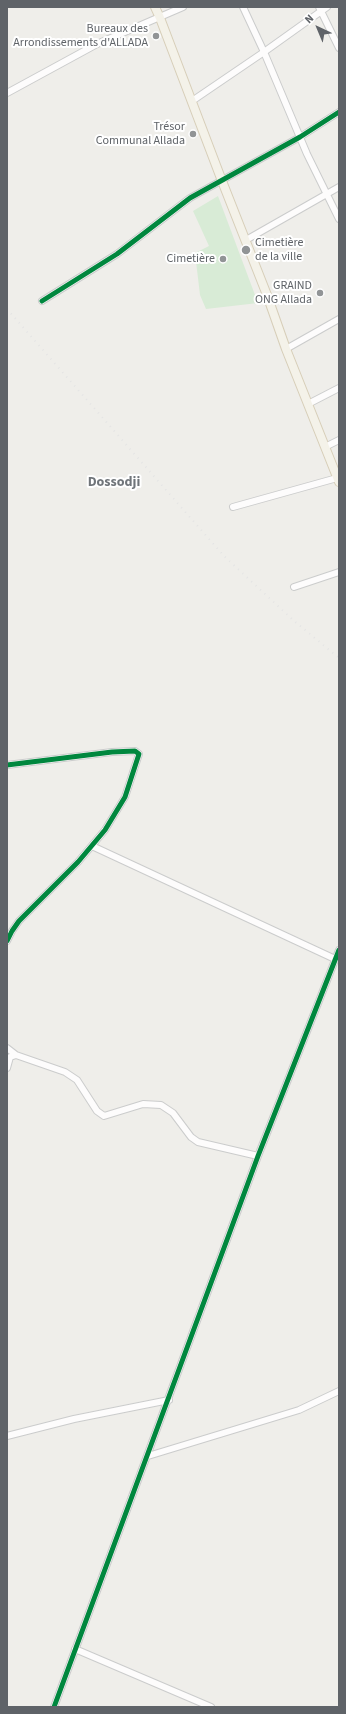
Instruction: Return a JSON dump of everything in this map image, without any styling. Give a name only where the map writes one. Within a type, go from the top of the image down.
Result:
[{"type":"main road","points":[[155,7],[222,182],[246,240],[286,349],[338,480]]},
{"type":"street","points":[[7,94],[97,44],[183,7]]},
{"type":"street","points":[[243,7],[300,137],[339,219]]},
{"type":"street","points":[[192,101],[264,52],[320,9],[327,7]]},
{"type":"street","points":[[320,9],[339,48]]},
{"type":"street","points":[[42,301],[117,254],[190,198],[222,182],[300,137],[339,112]]},
{"type":"street","points":[[246,240],[339,187]]},
{"type":"street","points":[[286,349],[339,320]]},
{"type":"street","points":[[308,404],[339,388]]},
{"type":"street","points":[[325,447],[339,440]]},
{"type":"street","points":[[233,507],[338,480]]},
{"type":"street","points":[[294,587],[339,572]]},
{"type":"street","points":[[7,765],[112,752],[138,752],[139,754],[125,797],[105,830],[46,895],[19,921],[7,941]]},
{"type":"street","points":[[92,846],[336,959]]},
{"type":"street","points":[[54,1707],[169,1400],[258,1156],[339,950]]},
{"type":"street","points":[[7,1048],[16,1055],[72,1076],[82,1086],[100,1115],[104,1116],[113,1114],[143,1104],[161,1105],[173,1113],[191,1136],[198,1142],[258,1156]]},
{"type":"street","points":[[7,1068],[10,1057],[16,1055]]},
{"type":"street","points":[[148,1456],[299,1410],[339,1391]]},
{"type":"street","points":[[7,1436],[74,1419],[169,1400]]},
{"type":"street","points":[[75,1649],[211,1707]]},
{"type":"green space","points":[[218,196],[258,303],[206,309],[200,295],[195,253],[209,246],[193,211]]},
{"type":"railway","points":[[7,309],[224,556],[293,620],[339,658]]},
{"type":"cycle path","points":[[42,301],[117,254],[190,198],[300,137],[339,112]]},
{"type":"cycle path","points":[[7,765],[112,752],[135,751],[139,754],[125,797],[105,830],[78,862],[19,921],[7,941]]},
{"type":"cycle path","points":[[54,1707],[258,1156],[339,950]]},
{"type":"place","name":"Bureaux des Arrondissements d'ALLADA","points":[[156,36]]},
{"type":"place","name":"Trésor Communal Allada","points":[[193,134]]},
{"type":"place","name":"Cimetière de la ville","points":[[246,250]]},
{"type":"place","name":"Cimetière","points":[[223,259]]},
{"type":"place","name":"GRAIND ONG Allada","points":[[320,293]]},
{"type":"district","name":"Dossodji","points":[[114,483]]}]
